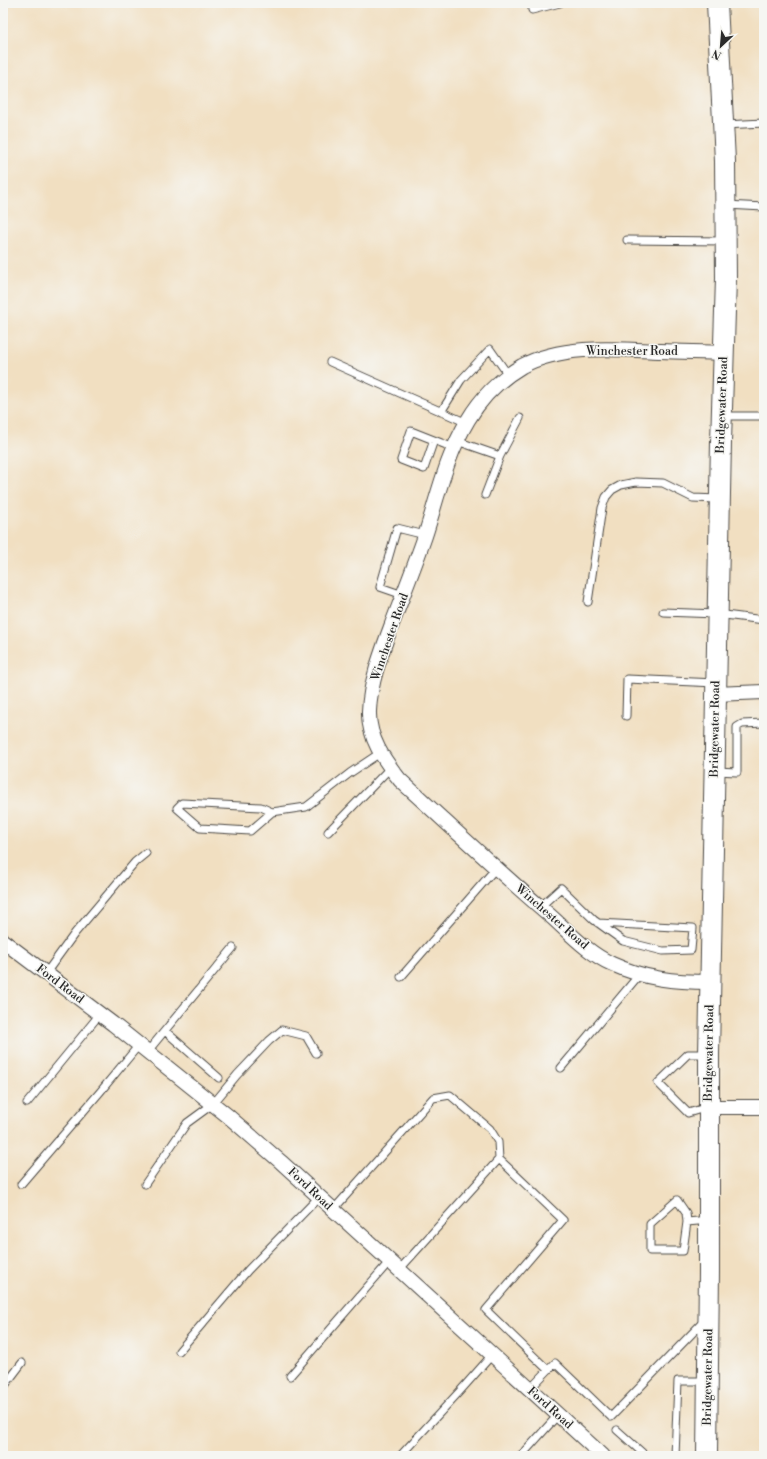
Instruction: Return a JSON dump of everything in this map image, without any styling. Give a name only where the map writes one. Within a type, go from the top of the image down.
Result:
[{"type":"main road","name":"Bridgewater Road","points":[[707,1456],[709,1316],[708,1054],[726,241],[723,125],[717,3]]},
{"type":"street","name":"Winchester Road","points":[[710,982],[686,982],[639,975],[611,964],[572,936],[400,780],[380,753],[370,726],[369,712],[370,698],[377,667],[425,535],[446,465],[467,423],[483,399],[498,384],[523,366],[540,358],[568,352],[621,349],[724,353]]},
{"type":"street","points":[[716,688],[764,692]]},
{"type":"street","name":"Ford Road","points":[[3,941],[143,1048],[213,1104],[281,1162],[603,1456]]},
{"type":"street","points":[[708,1107],[764,1108]]},
{"type":"lane","points":[[532,10],[560,3]]},
{"type":"lane","points":[[639,3],[654,3]]},
{"type":"lane","points":[[723,125],[764,123]]},
{"type":"lane","points":[[725,206],[764,207]]},
{"type":"lane","points":[[627,240],[726,241]]},
{"type":"lane","points":[[441,412],[461,380],[490,349],[509,376]]},
{"type":"lane","points":[[330,362],[467,423]]},
{"type":"lane","points":[[722,416],[764,416]]},
{"type":"lane","points":[[485,494],[500,456],[520,418]]},
{"type":"lane","points":[[434,440],[424,469],[401,460],[411,431],[434,440],[500,456]]},
{"type":"lane","points":[[588,602],[602,508],[606,497],[612,490],[627,484],[656,482],[668,485],[693,498],[720,499]]},
{"type":"lane","points":[[403,595],[380,587],[397,528],[425,535]]},
{"type":"lane","points":[[663,612],[717,614],[764,620]]},
{"type":"lane","points":[[626,716],[627,679],[716,688]]},
{"type":"lane","points":[[714,771],[737,772],[737,727],[742,724],[764,723]]},
{"type":"lane","points":[[272,812],[261,807],[190,803],[182,803],[177,808],[200,828],[250,831],[272,812],[306,807],[350,773],[380,753]]},
{"type":"lane","points":[[328,832],[390,768]]},
{"type":"lane","points":[[46,973],[75,933],[135,862],[146,852]]},
{"type":"lane","points":[[401,977],[496,868]]},
{"type":"lane","points":[[540,908],[561,888],[598,923],[623,941],[663,951],[691,950],[693,928],[598,923]]},
{"type":"lane","points":[[20,1184],[100,1092],[143,1048],[165,1031],[233,948]]},
{"type":"lane","points":[[561,1068],[639,975]]},
{"type":"lane","points":[[27,1103],[100,1014]]},
{"type":"lane","points":[[145,1184],[187,1122],[213,1104],[269,1041],[282,1030],[306,1036],[316,1053]]},
{"type":"lane","points":[[165,1031],[219,1078]]},
{"type":"lane","points":[[708,1054],[688,1054],[658,1083],[688,1113],[708,1107]]},
{"type":"lane","points":[[333,1210],[433,1098],[450,1095],[490,1129],[498,1142],[499,1159],[564,1220],[486,1310],[548,1370]]},
{"type":"lane","points":[[290,1376],[394,1266],[499,1159]]},
{"type":"lane","points":[[179,1351],[248,1270],[319,1197]]},
{"type":"lane","points":[[677,1200],[686,1213],[687,1222],[683,1251],[650,1250],[650,1224],[677,1200]]},
{"type":"lane","points":[[687,1222],[709,1220]]},
{"type":"lane","points":[[530,1389],[555,1363],[611,1417],[709,1316]]},
{"type":"lane","points":[[400,1456],[492,1355]]},
{"type":"lane","points":[[3,1388],[22,1363]]},
{"type":"lane","points":[[675,1456],[678,1381],[708,1381]]},
{"type":"lane","points":[[521,1456],[558,1415]]},
{"type":"lane","points":[[617,1430],[646,1456]]}]
